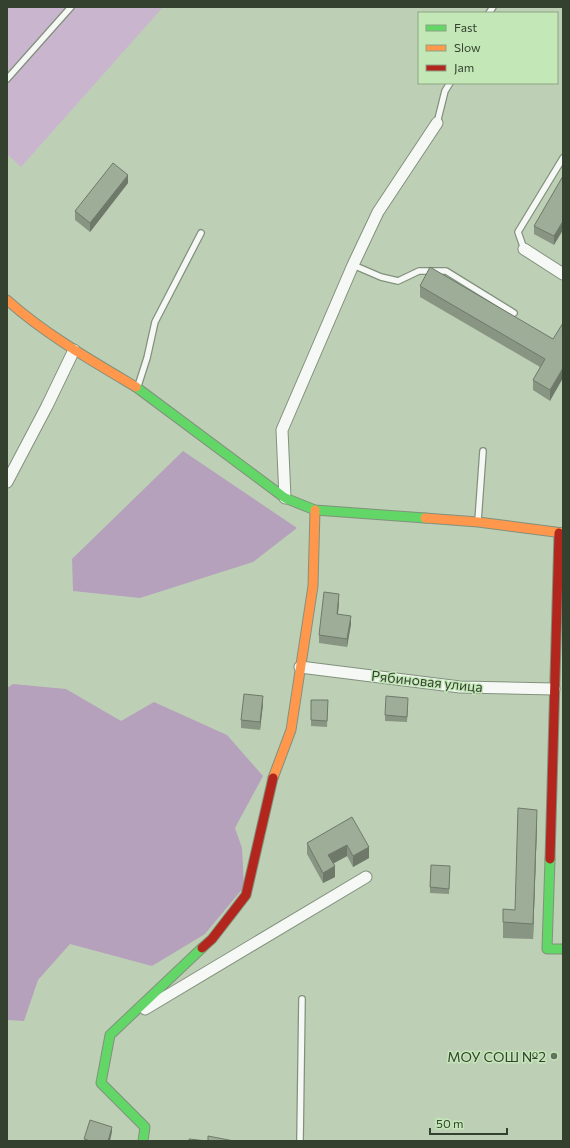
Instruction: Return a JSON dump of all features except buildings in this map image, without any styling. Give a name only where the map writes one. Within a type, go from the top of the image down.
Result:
[{"type":"street","points":[[285,498],[282,430],[353,265],[378,212],[437,123]]},
{"type":"street","points":[[524,249],[563,274]]},
{"type":"street","points":[[7,300],[17,309],[74,350],[138,388],[285,498],[316,510],[478,522],[561,533],[554,689],[547,949],[563,949]]},
{"type":"street","points":[[7,482],[47,406],[74,350]]},
{"type":"street","points":[[143,1141],[145,1127],[101,1083],[110,1035],[212,939],[246,895],[273,778],[291,730],[313,586],[316,510]]},
{"type":"street","name":"Рябиновая улица","points":[[300,667],[460,687],[554,689]]},
{"type":"street","points":[[124,1022],[366,877]]},
{"type":"lane","points":[[7,79],[71,7]]},
{"type":"lane","points":[[437,123],[445,91],[449,84]]},
{"type":"lane","points":[[524,249],[518,232],[563,158]]},
{"type":"lane","points":[[138,388],[147,358],[155,322],[201,233]]},
{"type":"lane","points":[[353,265],[381,277],[398,281],[419,271],[446,271],[514,314]]},
{"type":"lane","points":[[478,522],[483,451]]},
{"type":"lane","points":[[300,1141],[302,1000]]},
{"type":"shaded area","points":[[7,7],[163,7],[21,167],[7,154]]},
{"type":"shaded area","points":[[183,451],[297,528],[253,562],[140,598],[73,591],[72,559]]},
{"type":"shaded area","points":[[13,684],[66,689],[121,721],[154,702],[227,735],[263,776],[235,828],[242,848],[244,887],[205,934],[152,966],[70,944],[38,980],[24,1021],[7,1020],[7,688]]},
{"type":"traffic: fast","points":[[136,387],[285,498],[315,510],[425,518]]},
{"type":"traffic: fast","points":[[550,859],[547,949],[563,949]]},
{"type":"traffic: fast","points":[[143,1141],[145,1127],[101,1083],[110,1035],[202,948]]},
{"type":"traffic: slow","points":[[7,300],[53,336],[136,387]]},
{"type":"traffic: slow","points":[[273,778],[291,730],[313,586],[315,510]]},
{"type":"traffic: slow","points":[[425,518],[478,522],[563,533]]},
{"type":"traffic: jam","points":[[550,859],[559,533]]},
{"type":"traffic: jam","points":[[202,948],[212,939],[246,895],[273,778]]},
{"type":"place","name":"МОУ СОШ №2","points":[[554,1056]]}]
